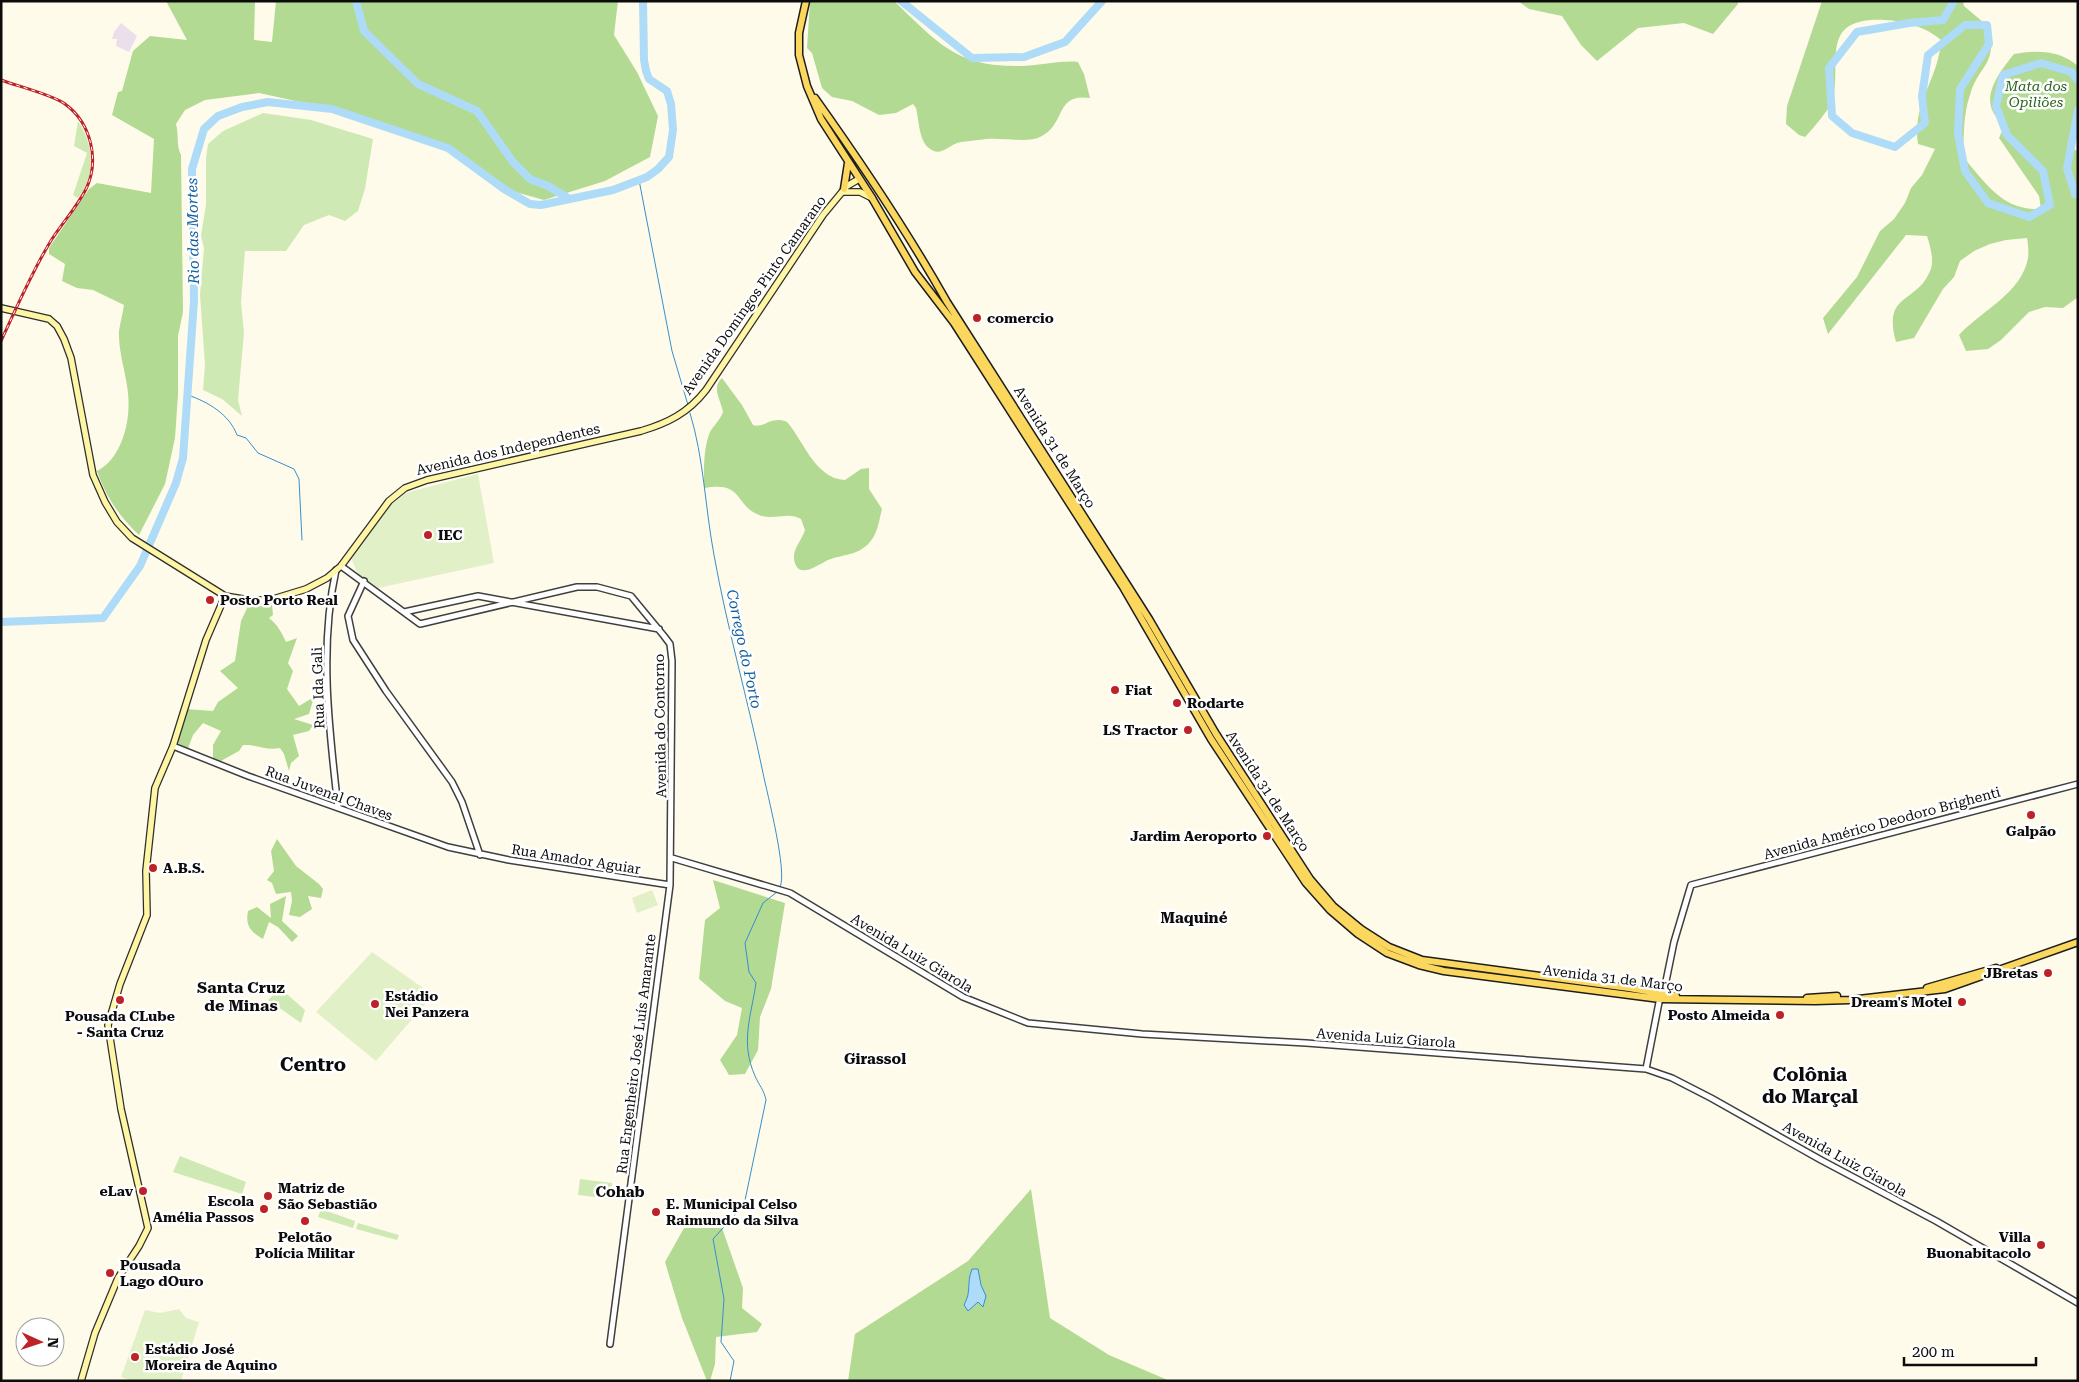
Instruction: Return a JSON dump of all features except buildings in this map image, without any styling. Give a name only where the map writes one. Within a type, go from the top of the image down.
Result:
[{"type":"main road","name":"Avenida 31 de Março","points":[[806,1],[799,34],[799,55],[807,86],[828,130],[872,198],[909,263],[940,302],[1145,612],[1179,679],[1310,879],[1332,908],[1388,950],[1422,960],[1527,978],[1689,1000],[1798,1000]]},
{"type":"main road","name":"Avenida 31 de Março","points":[[807,86],[837,126],[919,251],[947,302],[1045,460]]},
{"type":"main road","points":[[828,130],[830,127],[837,126]]},
{"type":"main road","points":[[854,152],[846,160],[843,190],[860,192],[872,198]]},
{"type":"main road","points":[[859,179],[869,181],[877,186]]},
{"type":"main road","name":"Avenida Domingos Pinto Camarano","points":[[684,412],[706,390],[793,258],[843,190],[859,179]]},
{"type":"main road","points":[[909,263],[914,264],[918,262],[919,251]]},
{"type":"main road","points":[[1,308],[49,319],[57,326],[71,358],[93,476],[117,522],[132,538],[225,596],[206,640],[173,746],[156,788],[146,871],[147,915],[120,984],[108,1025],[121,1109],[148,1228],[139,1246],[118,1278],[95,1332],[81,1381]]},
{"type":"main road","name":"Avenida dos Independentes","points":[[225,596],[249,600],[270,600],[306,589],[327,578],[338,568],[389,501],[405,488],[427,480],[641,431],[665,423],[684,412]]},
{"type":"main road","points":[[1798,1000],[1889,993],[1935,986],[1996,968],[2078,938]]},
{"type":"main road","points":[[1798,1000],[1850,1000],[1945,989],[2078,942]]},
{"type":"street","points":[[338,568],[364,582],[420,624],[513,603]]},
{"type":"street","name":"Rua Ida Gali","points":[[338,568],[328,624],[327,675],[338,807]]},
{"type":"street","points":[[364,582],[348,616],[353,640],[386,691],[452,782],[462,802],[480,855]]},
{"type":"street","name":"Avenida do Contorno","points":[[513,603],[577,587],[597,587],[631,596],[670,644],[672,661],[672,858],[670,885]]},
{"type":"street","points":[[404,612],[478,596],[659,629]]},
{"type":"street","name":"Rua Juvenal Chaves","points":[[173,746],[248,776],[338,807],[419,838],[480,855]]},
{"type":"street","name":"Avenida Américo Deodoro Brighenti","points":[[1661,996],[1691,885],[2078,784]]},
{"type":"street","name":"Rua Amador Aguiar","points":[[480,855],[670,885]]},
{"type":"street","name":"Avenida Luiz Giarola","points":[[672,858],[790,893],[963,997],[1028,1023],[1142,1034],[1306,1043],[1646,1069],[1672,1078],[1711,1098],[1821,1160],[1936,1221],[2078,1303]]},
{"type":"street","name":"Rua Engenheiro José Luís Amarante","points":[[610,1344],[670,885]]},
{"type":"street","points":[[1646,1069],[1661,996]]},
{"type":"shaded area","points":[[121,23],[137,36],[129,52],[116,46],[117,39],[112,39],[114,32]]},
{"type":"green space","points":[[166,1],[255,1],[254,40],[272,42],[276,1],[618,1],[614,35],[637,72],[658,116],[650,157],[605,181],[544,200],[504,189],[447,147],[332,109],[259,93],[205,100],[185,110],[176,124],[181,155],[183,312],[178,336],[178,395],[175,438],[165,484],[139,535],[114,506],[97,471],[106,465],[119,448],[128,415],[128,393],[119,339],[124,305],[93,290],[77,288],[62,281],[65,264],[49,254],[49,248],[89,189],[97,183],[151,193],[154,139],[112,115],[118,92],[122,91],[133,51],[150,36],[187,40]]},
{"type":"green space","points":[[810,1],[894,1],[937,41],[965,58],[982,63],[1001,66],[1024,66],[1078,62],[1084,74],[1090,98],[1071,100],[1065,105],[1054,125],[1040,137],[1027,140],[987,139],[965,141],[940,151],[933,151],[923,140],[916,108],[913,104],[896,113],[879,115],[852,101],[832,97],[822,88],[812,53],[807,48]]},
{"type":"green space","points":[[1518,1],[1738,1],[1738,4],[1713,34],[1684,23],[1638,28],[1597,61],[1581,45],[1562,16],[1529,9]]},
{"type":"green space","name":"Mata dos Opiliões","points":[[1822,1],[1963,1],[1964,6],[1990,28],[1991,51],[1989,59],[1974,85],[1966,110],[1963,157],[1996,194],[2016,205],[2027,208],[2041,209],[2039,196],[1999,138],[2005,125],[1996,117],[1991,108],[1992,90],[2001,71],[2014,54],[2048,52],[2063,57],[2078,66],[2078,138],[2067,144],[2078,152],[2078,297],[2063,308],[2045,307],[2029,312],[2001,340],[1988,349],[1966,351],[1959,335],[2009,291],[2018,281],[2024,270],[2028,256],[2027,238],[2006,240],[1974,251],[1960,261],[1954,277],[1943,289],[1914,338],[1896,342],[1893,326],[1897,306],[1924,281],[1932,263],[1932,254],[1927,236],[1906,235],[1828,334],[1823,318],[1857,277],[1880,231],[1894,219],[1905,203],[1911,188],[1922,175],[1935,149],[1918,144],[1917,129],[1922,103],[1936,67],[1941,40],[1922,28],[1900,22],[1885,20],[1864,21],[1850,26],[1841,34],[1837,44],[1833,100],[1816,125],[1805,137],[1799,135],[1786,124],[1787,106]]},
{"type":"green space","points":[[263,113],[311,120],[373,139],[365,189],[358,211],[345,221],[329,215],[304,225],[286,251],[245,251],[241,302],[244,333],[238,400],[242,416],[222,399],[203,390],[205,365],[200,295],[204,248],[201,236],[206,204],[206,159],[208,144],[223,131]]},
{"type":"green space","points":[[78,121],[87,140],[91,160],[88,180],[78,198],[73,195],[87,153],[74,146]]},
{"type":"green space","points":[[722,378],[742,405],[753,425],[757,426],[776,420],[787,422],[810,457],[825,473],[845,480],[861,469],[869,468],[869,489],[882,509],[875,535],[865,547],[828,560],[808,570],[799,569],[796,566],[794,555],[805,530],[801,519],[791,516],[764,517],[751,511],[737,495],[726,488],[704,488],[706,445],[710,432],[723,412],[717,390],[717,386]]},
{"type":"green space","name":"IEC","points":[[478,474],[494,563],[378,588],[358,574],[351,558],[382,513],[405,493]]},
{"type":"green space","points":[[272,605],[273,615],[269,618],[279,629],[286,642],[297,638],[288,663],[293,671],[287,689],[299,706],[314,697],[309,714],[294,719],[313,725],[309,731],[293,735],[299,756],[291,763],[289,771],[284,754],[280,748],[270,749],[243,745],[239,751],[219,762],[213,758],[213,745],[221,731],[203,723],[193,735],[187,751],[178,743],[185,709],[213,711],[218,702],[238,688],[220,671],[235,661],[241,621],[248,606]]},
{"type":"green space","points":[[277,839],[296,866],[323,889],[321,898],[308,896],[312,909],[300,917],[289,915],[292,901],[291,892],[276,894],[272,883],[267,880],[274,871],[271,851]]},
{"type":"green space","points":[[713,880],[785,903],[771,989],[760,1017],[758,1050],[745,1074],[729,1075],[720,1060],[737,1035],[742,1008],[725,1001],[699,979],[705,920],[720,908]]},
{"type":"green space","points":[[652,890],[658,905],[637,913],[632,898]]},
{"type":"green space","points":[[286,896],[282,921],[298,936],[292,942],[278,927],[269,922],[263,939],[255,934],[248,925],[248,911],[257,907],[271,918],[270,904]]},
{"type":"green space","name":"Estádio Nei Panzera","points":[[372,952],[433,995],[376,1061],[316,1012]]},
{"type":"green space","points":[[280,988],[305,1010],[301,1023],[268,1000]]},
{"type":"green space","points":[[180,1156],[246,1182],[242,1194],[173,1172]]},
{"type":"green space","points":[[580,1179],[612,1183],[611,1199],[578,1195]]},
{"type":"green space","points":[[1031,1189],[1050,1318],[1109,1355],[1170,1381],[848,1381],[855,1334],[968,1261]]},
{"type":"green space","points":[[321,1209],[355,1221],[353,1228],[318,1217]]},
{"type":"green space","points":[[358,1223],[399,1235],[397,1240],[356,1229]]},
{"type":"green space","points":[[684,1228],[722,1228],[743,1288],[742,1308],[762,1324],[757,1332],[716,1337],[715,1364],[710,1381],[707,1381],[682,1318],[665,1262]]},
{"type":"green space","points":[[179,1309],[186,1318],[199,1322],[181,1381],[132,1381],[121,1377],[145,1310],[160,1313]]},
{"type":"water","points":[[972,1269],[978,1269],[981,1285],[986,1296],[983,1307],[978,1302],[968,1311],[964,1305],[968,1295]]},
{"type":"waterway","points":[[356,1],[364,31],[418,84],[477,111],[513,162],[530,179],[548,186],[568,198]]},
{"type":"waterway","name":"Rio das Mortes","points":[[1,622],[103,618],[140,566],[176,483],[183,458],[194,301],[192,169],[204,129],[218,116],[242,107],[268,102],[332,109],[448,148],[504,189],[530,204],[541,205],[613,190],[647,177],[669,157],[673,130],[671,104],[667,91],[649,79],[646,71],[644,60],[643,1]]},
{"type":"waterway","name":"Rio das Mortes","points":[[901,1],[972,58],[1024,57],[1065,42],[1102,1]]},
{"type":"waterway","points":[[1954,1],[1943,20],[1909,23],[1857,32],[1829,68],[1832,116],[1852,133],[1895,147],[1925,123],[1922,96],[1928,55],[1965,25],[1987,25],[1989,44],[1960,89],[1958,134],[1965,171],[1988,203],[2029,217],[2050,205],[2043,171],[2007,135],[1996,106],[2003,75],[2041,63],[2071,72],[2078,80]]},
{"type":"waterway","points":[[2078,110],[2067,168],[2075,194],[2078,194]]},
{"type":"waterway","points":[[639,180],[672,351],[688,405]]},
{"type":"waterway","points":[[188,395],[203,401],[217,410],[229,421],[237,435],[246,438],[258,453],[294,469],[299,479],[302,540]]},
{"type":"waterway","name":"Corrego do Porto","points":[[690,413],[695,430],[719,582],[776,832],[782,879],[780,887]]},
{"type":"waterway","name":"Corrego do Porto","points":[[730,1381],[734,1361],[721,1342],[724,1299],[713,1239],[744,1205],[766,1100],[755,1076],[748,1052],[748,1030],[756,983],[749,972],[745,943],[763,903],[777,892]]},
{"type":"railway","points":[[1,80],[44,94],[65,104],[74,112],[87,132],[92,154],[90,178],[86,189],[45,251],[1,341]]},
{"type":"place","name":"comercio","points":[[977,318]]},
{"type":"place","name":"IEC","points":[[428,535]]},
{"type":"place","name":"Posto Porto Real","points":[[210,600]]},
{"type":"place","name":"Fiat","points":[[1115,690]]},
{"type":"place","name":"Rodarte","points":[[1177,703]]},
{"type":"place","name":"LS Tractor","points":[[1188,730]]},
{"type":"place","name":"Galpão","points":[[2031,815]]},
{"type":"place","name":"Jardim Aeroporto","points":[[1267,836]]},
{"type":"place","name":"A.B.S.","points":[[153,868]]},
{"type":"place","name":"JBretas","points":[[2048,973]]},
{"type":"place","name":"Pousada CLube - Santa Cruz","points":[[120,1000]]},
{"type":"place","name":"Dream's Motel","points":[[1962,1002]]},
{"type":"place","name":"Estádio Nei Panzera","points":[[375,1004]]},
{"type":"place","name":"Posto Almeida","points":[[1780,1015]]},
{"type":"place","name":"eLav","points":[[143,1191]]},
{"type":"place","name":"Matriz de São Sebastião","points":[[268,1196]]},
{"type":"place","name":"Escola Amélia Passos","points":[[264,1209]]},
{"type":"place","name":"E. Municipal Celso Raimundo da Silva","points":[[656,1212]]},
{"type":"place","name":"Pelotão Polícia Militar","points":[[305,1221]]},
{"type":"place","name":"Villa Buonabitacolo","points":[[2041,1245]]},
{"type":"place","name":"Pousada Lago dOuro","points":[[110,1273]]},
{"type":"place","name":"Estádio José Moreira de Aquino","points":[[135,1357]]},
{"type":"district","name":"Maquiné","points":[[1194,918]]},
{"type":"district","name":"Santa Cruz de Minas","points":[[241,996]]},
{"type":"district","name":"Girassol","points":[[875,1059]]},
{"type":"district","name":"Centro","points":[[313,1064]]},
{"type":"district","name":"Colônia do Marçal","points":[[1810,1085]]},
{"type":"district","name":"Cohab","points":[[620,1192]]}]
